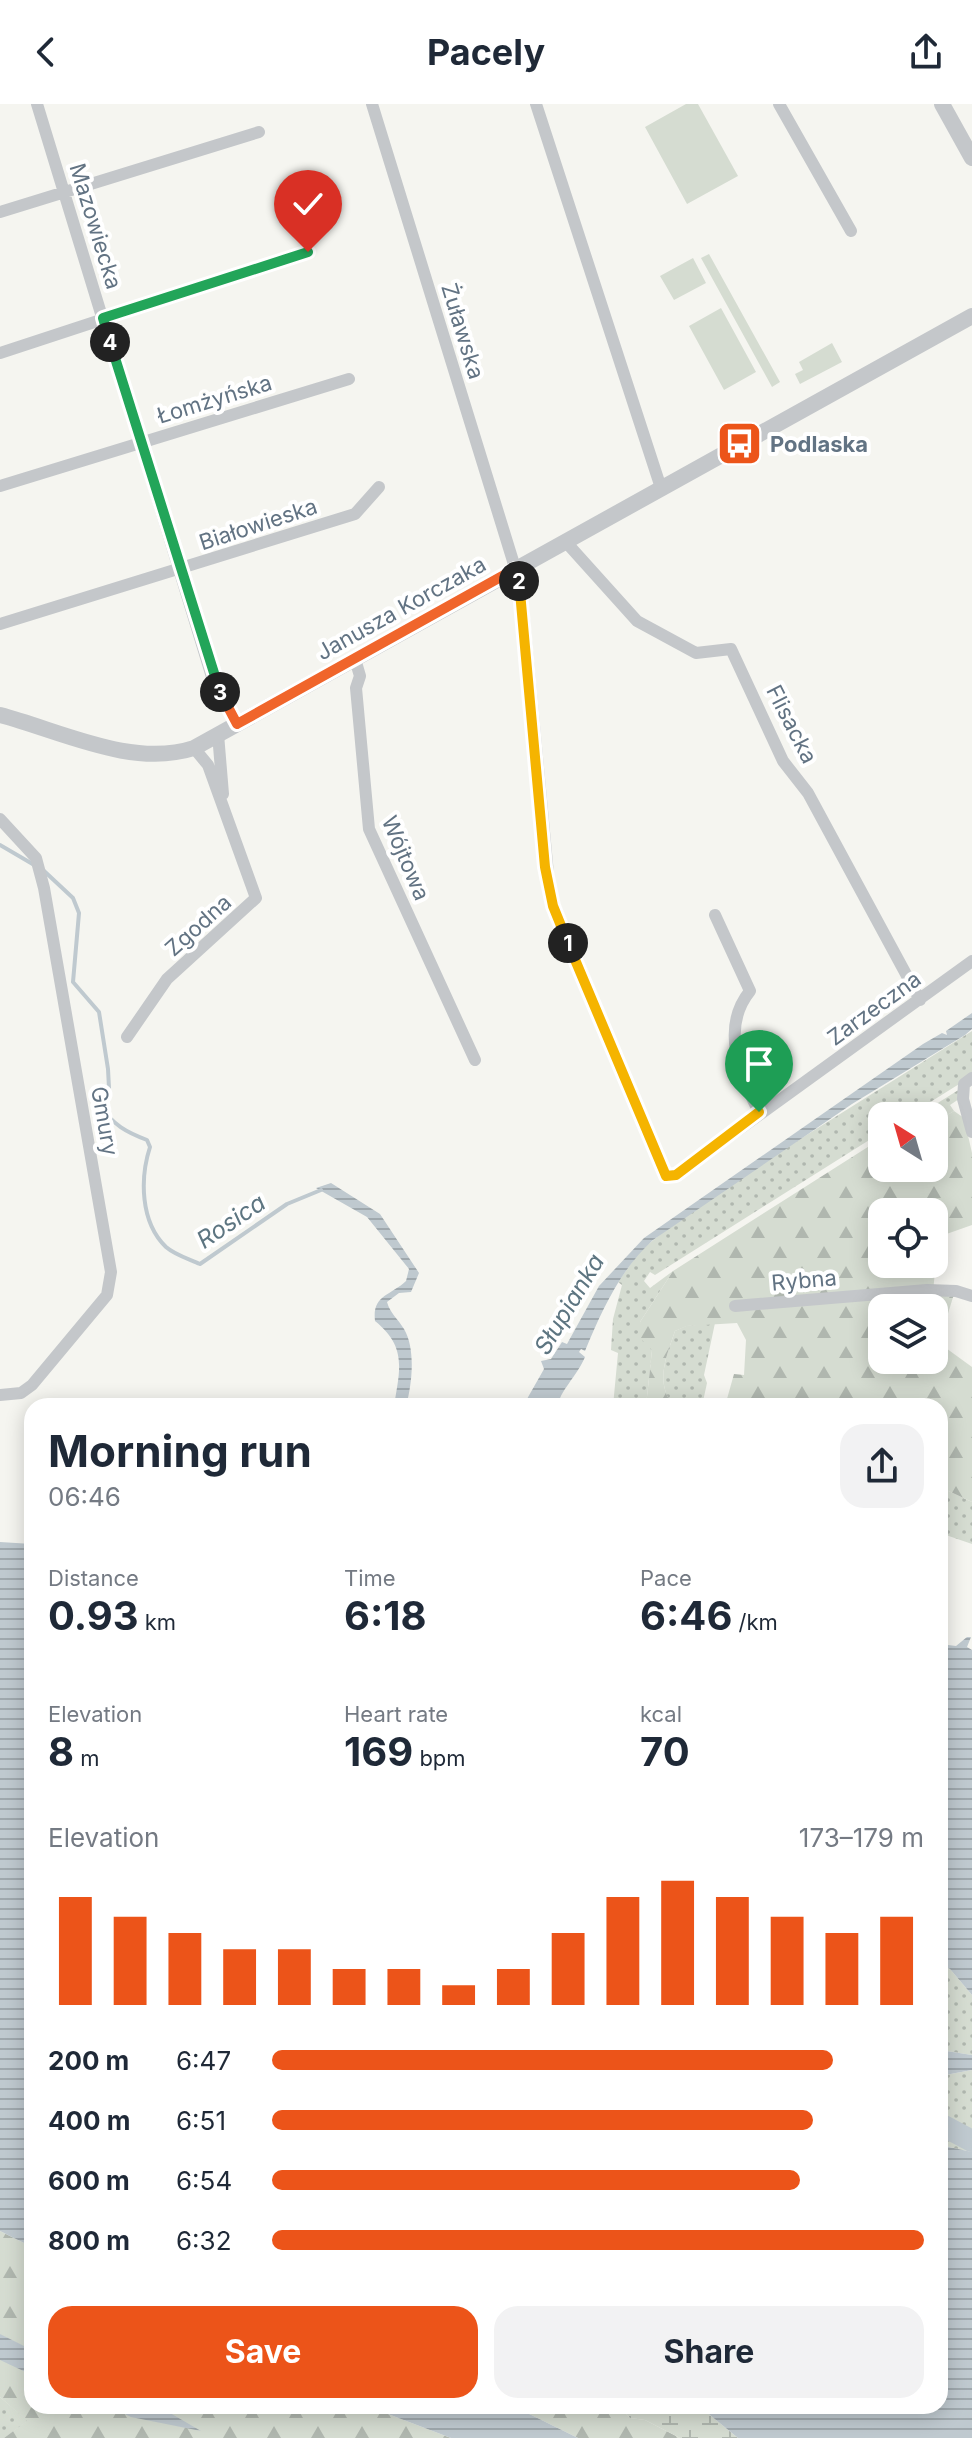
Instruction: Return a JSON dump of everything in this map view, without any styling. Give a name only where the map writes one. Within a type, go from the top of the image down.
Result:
[{"type":"street","name":"Mazowiecka","points":[[37,104],[212,677],[237,724]]},
{"type":"street","name":"Żuławska","points":[[372,104],[515,569]]},
{"type":"street","points":[[536,104],[661,488]]},
{"type":"street","points":[[779,104],[851,231]]},
{"type":"street","points":[[942,104],[972,158]]},
{"type":"street","points":[[0,212],[259,132]]},
{"type":"street","points":[[0,353],[308,252]]},
{"type":"street","name":"Janusza Korczaka","points":[[0,715],[140,755],[170,755],[194,748],[972,316]]},
{"type":"street","name":"Łomżyńska","points":[[0,486],[349,379]]},
{"type":"street","name":"Białowieska","points":[[0,624],[355,514],[379,487]]},
{"type":"street","name":"Flisacka","points":[[565,541],[637,621],[696,653],[731,649],[783,761],[808,793],[920,1000]]},
{"type":"street","name":"Zarzeczna","points":[[515,569],[522,592],[550,895],[666,1176],[676,1175],[759,1112],[972,961]]},
{"type":"street","name":"Wójtowa","points":[[355,659],[360,676],[356,688],[369,829],[475,1060]]},
{"type":"street","points":[[218,734],[223,756],[223,805]]},
{"type":"street","name":"Zgodna","points":[[127,1037],[167,979],[256,898],[208,765],[194,748]]},
{"type":"street","name":"Gmury","points":[[0,819],[36,858],[42,879],[111,1286],[32,1385],[21,1393],[0,1395]]},
{"type":"street","points":[[715,915],[750,991],[736,1008],[736,1056],[740,1076],[759,1112]]},
{"type":"street","points":[[972,1078],[964,1084],[963,1099],[972,1132]]},
{"type":"street","name":"Rybna","points":[[735,1306],[927,1290],[956,1291],[972,1296]]},
{"type":"green space","points":[[686,104],[698,104],[738,176],[687,204],[645,127]]},
{"type":"green space","points":[[709,254],[780,382],[772,387],[701,258]]},
{"type":"green space","points":[[693,258],[706,283],[674,300],[660,276]]},
{"type":"green space","points":[[721,308],[756,372],[724,390],[689,326]]},
{"type":"green space","points":[[832,343],[842,362],[800,384],[795,374],[803,370],[799,362]]},
{"type":"green space","points":[[972,1031],[972,1076],[930,1102],[868,1102],[868,1141],[655,1275],[650,1272],[644,1281],[650,1288],[673,1271],[640,1322],[652,1350],[647,1398],[614,1398],[618,1353],[611,1350],[613,1319],[622,1285],[618,1282],[640,1251],[778,1153]]},
{"type":"green space","points":[[960,1089],[959,1099],[950,1105],[954,1111],[948,1115],[948,1102],[939,1102]]},
{"type":"green space","points":[[954,1111],[964,1118],[972,1153],[972,1225],[948,1233],[948,1198],[868,1198],[868,1278],[934,1278],[933,1293],[954,1294],[948,1314],[948,1294],[868,1294],[868,1374],[948,1374],[948,1350],[972,1367],[972,1502],[948,1491],[948,1398],[727,1398],[734,1374],[744,1375],[746,1340],[737,1323],[687,1326],[675,1331],[663,1378],[669,1398],[647,1398],[652,1350],[641,1339],[640,1322],[673,1271],[868,1147],[868,1182],[948,1182],[948,1115]]},
{"type":"green space","points":[[715,1323],[704,1375],[707,1383],[704,1398],[669,1398],[664,1388],[664,1369],[675,1331],[686,1326]]},
{"type":"green space","points":[[948,1491],[972,1502],[972,1544],[948,1536]]},
{"type":"green space","points":[[948,1968],[972,1995],[972,2055],[948,2051]]},
{"type":"green space","points":[[972,2070],[972,2152],[948,2147],[948,2074]]},
{"type":"green space","points":[[0,2231],[24,2243],[24,2414],[388,2414],[451,2438],[4,2438],[27,2421],[0,2397]]},
{"type":"green space","points":[[0,2397],[28,2421],[4,2438],[0,2438]]},
{"type":"green space","points":[[529,2414],[626,2414],[680,2438],[578,2438]]},
{"type":"green space","points":[[626,2414],[709,2414],[738,2438],[680,2438],[645,2420],[630,2418]]},
{"type":"shaded area","points":[[972,1013],[972,1029],[965,1035],[852,1104],[653,1240],[631,1264],[613,1291],[585,1351],[581,1349],[579,1352],[585,1357],[561,1398],[528,1398],[544,1369],[541,1361],[551,1359],[562,1342],[567,1344],[599,1286],[644,1238],[923,1044],[942,1033],[947,1035],[946,1031]]},
{"type":"shaded area","points":[[331,1183],[380,1214],[419,1273],[411,1292],[399,1293],[387,1302],[408,1337],[411,1378],[407,1398],[395,1398],[399,1370],[397,1350],[375,1321],[375,1312],[383,1297],[406,1281],[409,1269],[367,1217],[316,1188]]},
{"type":"shaded area","points":[[0,1542],[24,1544],[24,2243],[0,2231]]},
{"type":"shaded area","points":[[971,1637],[967,1647],[972,1650],[972,1995],[948,1968],[948,1645],[956,1646]]},
{"type":"shaded area","points":[[948,2051],[972,2055],[972,2070],[948,2074]]},
{"type":"shaded area","points":[[948,2147],[972,2152],[972,2438],[738,2438],[709,2414],[948,2414]]},
{"type":"shaded area","points":[[0,2334],[24,2346],[24,2371],[0,2360]]},
{"type":"shaded area","points":[[125,2414],[172,2414],[201,2431]]},
{"type":"shaded area","points":[[388,2414],[529,2414],[578,2438],[451,2438]]},
{"type":"waterway","name":"Rosica","points":[[0,845],[36,866]]},
{"type":"waterway","name":"Rosica","points":[[43,870],[73,898],[79,913],[73,982],[99,1012],[109,1088],[101,1106],[121,1127],[147,1140],[150,1147],[144,1199],[157,1237],[178,1255],[200,1264],[287,1204],[321,1190]]},
{"type":"waterway","points":[[948,2128],[972,2141]]},
{"type":"place","name":"Podlaska","points":[[739,444]]},
{"type":"route","points":[[308,252],[103,318],[212,677],[224,702],[237,724],[515,569],[522,592],[543,853],[550,895],[666,1176],[676,1175],[759,1112]]},
{"type":"water label","name":"Słupianka","points":[[569,1304]]}]
